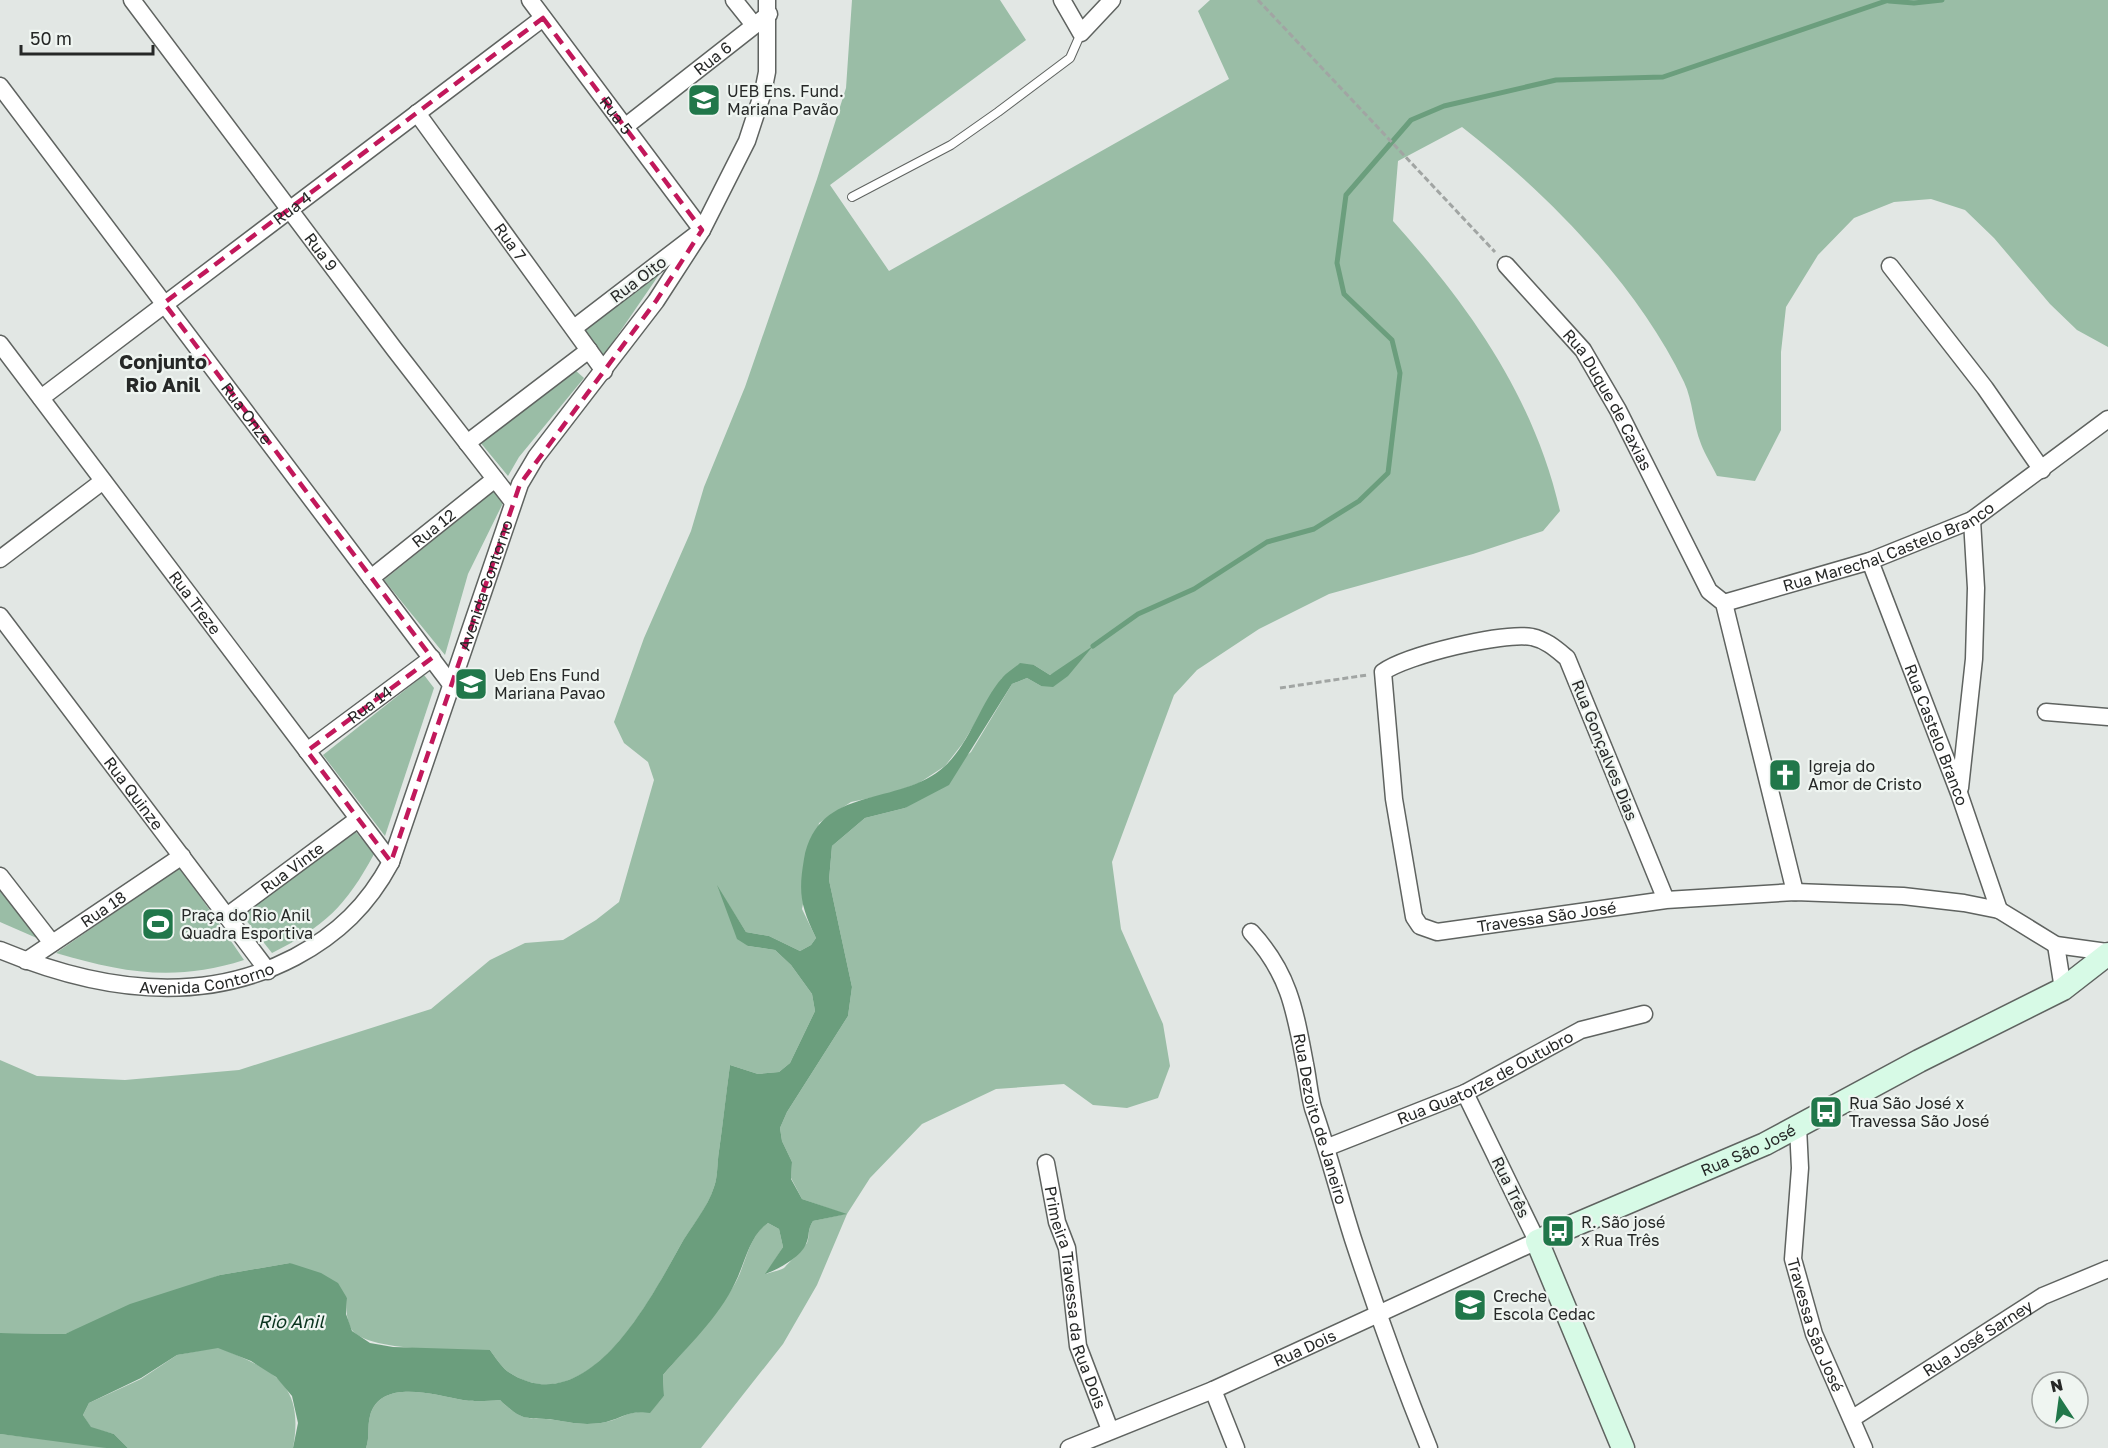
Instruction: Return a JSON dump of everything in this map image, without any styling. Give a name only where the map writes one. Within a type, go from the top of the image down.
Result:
[{"type":"street","name":"Rua 9","points":[[132,0],[513,502]]},
{"type":"street","name":"Rua 5","points":[[530,0],[702,230]]},
{"type":"street","points":[[734,0],[754,25]]},
{"type":"street","points":[[1062,0],[1081,33],[1112,0]]},
{"type":"street","name":"Rua 6","points":[[626,126],[754,25],[768,7]]},
{"type":"street","name":"Avenida Contorno","points":[[0,950],[26,961],[98,982],[154,989],[222,984],[268,971],[302,954],[342,926],[370,898],[391,862],[450,682],[513,502],[536,457],[656,301],[702,230],[747,141],[758,111],[767,72],[768,7]]},
{"type":"street","name":"Rua 4","points":[[41,398],[543,18]]},
{"type":"street","name":"Rua Onze","points":[[0,86],[450,682]]},
{"type":"street","name":"Rua 7","points":[[417,113],[604,371]]},
{"type":"street","name":"Rua Oito","points":[[574,328],[702,230]]},
{"type":"street","name":"Rua Duque de Caxias","points":[[1506,265],[1583,350],[1618,410],[1709,591],[1724,603],[1795,892]]},
{"type":"street","points":[[1890,266],[1985,388],[2042,470]]},
{"type":"street","name":"Rua Treze","points":[[0,344],[391,862]]},
{"type":"street","points":[[467,443],[589,350]]},
{"type":"street","name":"Rua Marechal Castelo Branco","points":[[1724,603],[1870,561],[1972,520],[2108,419]]},
{"type":"street","name":"Rua 12","points":[[371,578],[495,478]]},
{"type":"street","points":[[0,559],[103,481]]},
{"type":"street","points":[[1959,793],[1974,659],[1976,588],[1972,520]]},
{"type":"street","name":"Rua Castelo Branco","points":[[1870,561],[1959,793],[1999,910]]},
{"type":"street","name":"Rua Quinze","points":[[0,616],[268,971]]},
{"type":"street","name":"Rua Gonçalves Dias","points":[[1383,672],[1411,657],[1511,637],[1531,637],[1551,644],[1567,658],[1666,900]]},
{"type":"street","name":"Rua 14","points":[[307,751],[432,658]]},
{"type":"street","name":"Travessa São José","points":[[1383,672],[1394,799],[1414,917],[1420,926],[1437,932],[1666,900],[1795,892],[1903,896],[1999,910],[2055,945],[2108,953]]},
{"type":"street","points":[[2046,712],[2108,717]]},
{"type":"street","name":"Rua Vinte","points":[[227,916],[358,819]]},
{"type":"street","name":"Rua 18","points":[[26,961],[182,856]]},
{"type":"street","points":[[0,876],[52,943]]},
{"type":"street","name":"Rua Dezoito de Janeiro","points":[[1251,932],[1271,954],[1284,981],[1295,1013],[1312,1105],[1328,1147],[1352,1235],[1378,1314],[1429,1448]]},
{"type":"street","points":[[2055,945],[2063,989]]},
{"type":"street","name":"Rua São José","points":[[1537,1241],[1765,1143],[1919,1061],[2063,989],[2108,953]]},
{"type":"street","name":"Rua Quatorze de Outubro","points":[[1328,1147],[1465,1093],[1581,1030],[1644,1014]]},
{"type":"street","name":"Rua Três","points":[[1465,1093],[1537,1241],[1623,1448]]},
{"type":"street","name":"Travessa São José","points":[[1798,1126],[1800,1168],[1793,1259],[1814,1334],[1853,1418],[1864,1448]]},
{"type":"street","name":"Primeira Travessa da Rua Dois","points":[[1046,1163],[1057,1222],[1067,1248],[1078,1346],[1110,1430]]},
{"type":"street","name":"Rua Dois","points":[[1069,1448],[1213,1390],[1537,1241]]},
{"type":"street","name":"Rua José Sarney","points":[[1853,1418],[2043,1296],[2108,1269]]},
{"type":"street","points":[[1213,1390],[1236,1448]]},
{"type":"lane","points":[[852,197],[951,145],[998,112],[1070,58],[1081,33]]},
{"type":"path","points":[[1258,0],[1506,265]]},
{"type":"path","points":[[1280,688],[1383,672]]},
{"type":"highlighted area","points":[[543,18],[702,230],[656,301],[520,484],[391,862],[307,751],[432,658],[164,303]]},
{"type":"shaded area","points":[[852,0],[1000,0],[1026,40],[830,185],[889,271],[1229,79],[1198,11],[1210,0],[2108,0],[2108,347],[2077,330],[2050,304],[1994,238],[1965,210],[1931,199],[1894,202],[1854,218],[1818,255],[1786,307],[1781,352],[1781,430],[1755,481],[1717,476],[1701,444],[1684,382],[1641,310],[1616,276],[1557,211],[1526,181],[1462,127],[1398,161],[1393,221],[1448,287],[1496,356],[1534,430],[1549,469],[1560,511],[1543,531],[1473,554],[1329,594],[1259,629],[1197,670],[1174,695],[1112,862],[1121,929],[1163,1024],[1170,1066],[1158,1098],[1127,1108],[1093,1105],[1064,1084],[996,1089],[922,1124],[870,1178],[847,1214],[817,1285],[783,1344],[701,1448],[366,1448],[370,1416],[376,1404],[385,1396],[397,1393],[425,1393],[472,1401],[500,1400],[515,1413],[526,1418],[580,1424],[606,1422],[632,1413],[650,1412],[664,1396],[663,1375],[725,1299],[737,1279],[751,1244],[761,1229],[768,1223],[779,1229],[783,1247],[766,1274],[784,1268],[807,1243],[813,1221],[845,1214],[802,1199],[791,1178],[792,1162],[782,1141],[780,1128],[787,1112],[848,1016],[852,987],[829,880],[832,846],[865,818],[905,808],[971,752],[1012,684],[1027,678],[1041,686],[1062,669],[1050,675],[1034,665],[1002,678],[963,743],[945,766],[919,783],[889,794],[851,802],[819,823],[802,909],[816,938],[811,945],[800,951],[769,936],[746,932],[718,888],[748,946],[775,950],[791,965],[812,994],[815,1011],[790,1063],[779,1072],[758,1074],[730,1065],[716,1178],[711,1195],[633,1324],[612,1349],[589,1370],[563,1382],[536,1383],[507,1371],[490,1350],[395,1346],[361,1337],[352,1330],[349,1322],[347,1298],[290,1263],[220,1275],[65,1334],[0,1333],[0,1060],[37,1076],[125,1080],[239,1070],[431,1009],[490,960],[525,943],[563,940],[596,920],[619,902],[654,780],[648,762],[624,743],[614,722],[644,638],[691,531],[704,487],[745,387],[817,179],[846,88]]},
{"type":"shaded area","points":[[665,266],[604,355],[584,329]]},
{"type":"shaded area","points":[[575,370],[584,378],[519,457],[508,476],[480,442]]},
{"type":"shaded area","points":[[494,491],[503,503],[468,574],[445,655],[384,580]]},
{"type":"shaded area","points":[[424,675],[434,688],[385,836],[323,755]]},
{"type":"shaded area","points":[[356,832],[374,854],[354,888],[320,924],[272,953],[242,915]]},
{"type":"shaded area","points":[[180,867],[244,960],[219,967],[172,973],[127,970],[56,953]]},
{"type":"shaded area","points":[[0,888],[39,939],[0,922]]},
{"type":"shaded area","points":[[218,1347],[269,1372],[289,1393],[294,1408],[293,1448],[128,1448],[114,1434],[91,1428],[83,1415],[89,1403],[141,1379],[177,1355]]},
{"type":"shaded area","points":[[0,1434],[103,1446],[106,1448],[0,1448]]},
{"type":"water","name":"Rio Anil","points":[[1093,646],[1068,676],[1053,687],[1041,686],[1027,678],[1012,684],[949,785],[905,808],[865,818],[832,846],[829,880],[852,987],[848,1016],[787,1112],[780,1128],[782,1141],[792,1162],[791,1179],[802,1199],[847,1214],[813,1221],[806,1244],[799,1254],[765,1274],[783,1247],[779,1229],[768,1223],[762,1228],[752,1242],[735,1283],[720,1308],[663,1375],[664,1396],[650,1413],[637,1412],[606,1422],[580,1424],[520,1416],[500,1400],[472,1401],[425,1393],[397,1393],[385,1396],[376,1404],[370,1416],[366,1448],[293,1448],[298,1423],[292,1396],[276,1377],[251,1361],[218,1348],[177,1355],[141,1378],[89,1403],[83,1415],[91,1427],[114,1434],[128,1448],[106,1448],[0,1434],[0,1333],[65,1334],[130,1304],[220,1275],[290,1263],[321,1273],[338,1283],[347,1298],[346,1314],[352,1331],[370,1343],[393,1347],[490,1350],[507,1371],[536,1383],[563,1382],[589,1369],[612,1349],[633,1324],[711,1195],[716,1178],[730,1065],[758,1074],[779,1072],[790,1063],[815,1011],[812,994],[791,965],[775,950],[748,946],[737,939],[717,885],[746,932],[769,936],[800,951],[811,945],[816,938],[802,900],[802,871],[812,835],[825,818],[843,807],[906,788],[926,779],[945,766],[962,746],[995,688],[1004,676],[1020,663],[1034,665],[1050,675]]},
{"type":"waterway","points":[[1093,646],[1138,614],[1194,589],[1267,542],[1314,529],[1359,501],[1388,473],[1400,373],[1392,340],[1344,294],[1337,263],[1346,195],[1411,120],[1444,106],[1556,80],[1663,77],[1889,0]]},
{"type":"waterway","points":[[1889,1],[1914,3],[1942,0]]},
{"type":"place","name":"UEB Ens. Fund. Mariana Pavão","points":[[704,100]]},
{"type":"place","name":"Ueb Ens Fund Mariana Pavao","points":[[471,684]]},
{"type":"place","name":"Igreja do Amor de Cristo","points":[[1785,775]]},
{"type":"place","name":"Praça do Rio Anil Quadra Esportiva","points":[[158,924]]},
{"type":"place","name":"Rua São José x Travessa São José","points":[[1826,1112]]},
{"type":"place","name":"R. São josé x Rua Três","points":[[1558,1231]]},
{"type":"place","name":"Creche Escola Cedac","points":[[1470,1305]]},
{"type":"district","name":"Conjunto Rio Anil","points":[[163,372]]}]
